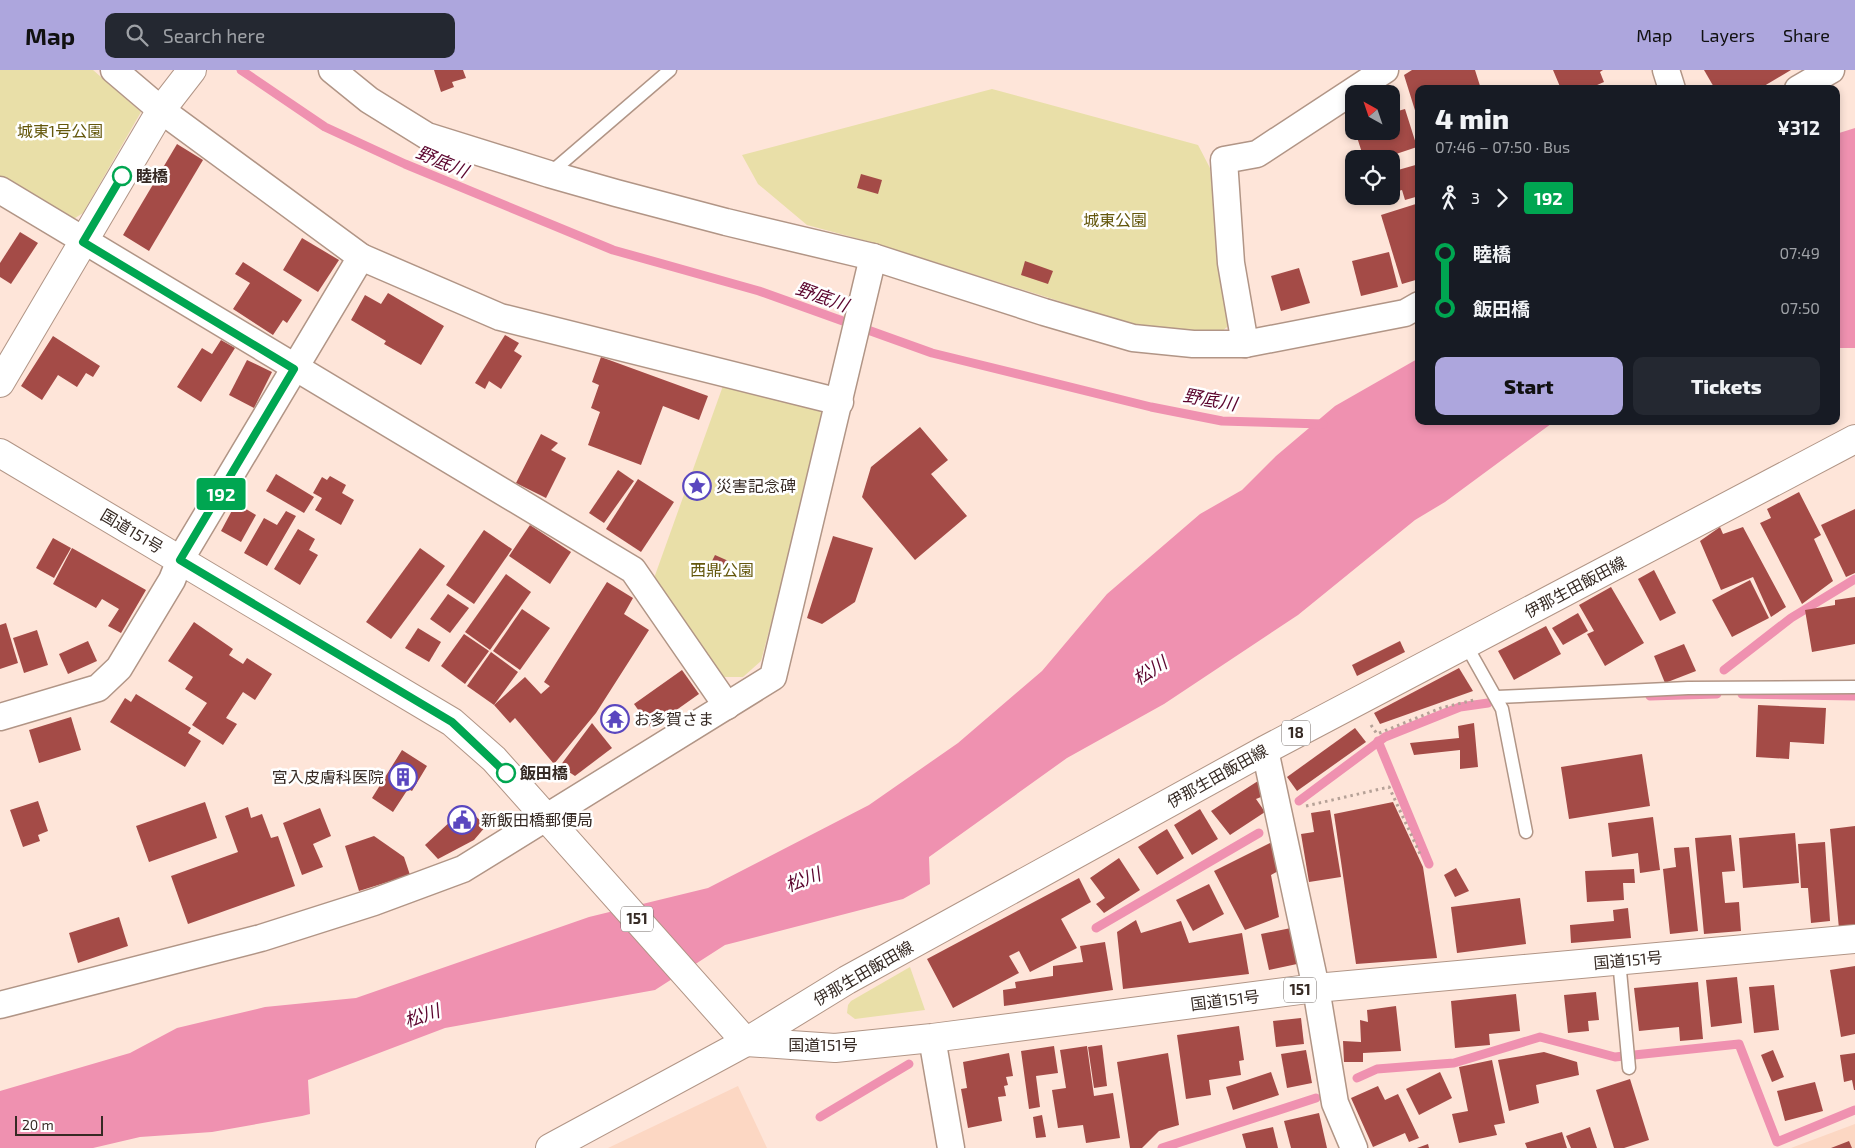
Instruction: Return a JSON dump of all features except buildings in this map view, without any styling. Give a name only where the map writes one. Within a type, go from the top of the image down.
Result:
[{"type":"main road","points":[[0,383],[162,110],[186,79]]},
{"type":"main road","name":"伊那生田飯田線","points":[[550,1148],[746,1042],[856,976],[1265,750],[1855,439]]},
{"type":"main road","name":"国道151号","points":[[0,453],[452,722],[494,759],[746,1042],[835,1048],[932,1038],[1316,988],[1855,939]]},
{"type":"street","points":[[114,70],[162,110],[361,257],[500,317],[842,393]]},
{"type":"street","points":[[332,70],[369,100],[427,136],[549,174],[726,222],[874,257],[1044,312],[1133,338],[1193,344],[1246,344],[1405,313],[1415,307]]},
{"type":"street","points":[[1246,344],[1231,263],[1224,160],[1257,154],[1385,70]]},
{"type":"street","points":[[1666,70],[1671,85]]},
{"type":"street","points":[[1805,85],[1831,70]]},
{"type":"street","points":[[0,190],[294,369],[633,570],[727,706]]},
{"type":"street","points":[[0,717],[98,688],[119,668],[172,580],[180,560],[361,257]]},
{"type":"street","points":[[0,1005],[261,938],[374,902],[463,869],[554,827],[727,706],[773,677],[874,257]]},
{"type":"street","points":[[1265,750],[1316,988],[1335,1103],[1354,1148]]},
{"type":"street","points":[[932,1038],[951,1148]]},
{"type":"lane","points":[[549,174],[670,70]]},
{"type":"lane","points":[[1466,645],[1497,696],[1502,709],[1526,832]]},
{"type":"lane","points":[[1497,696],[1688,688],[1855,687]]},
{"type":"lane","points":[[1619,960],[1629,1068]]},
{"type":"path","points":[[1356,701],[1377,734],[1441,708],[1460,702],[1497,696]]},
{"type":"path","points":[[1278,812],[1389,787],[1421,856]]},
{"type":"shaded area","points":[[738,1086],[767,1148],[608,1148]]},
{"type":"shaded area","points":[[1855,1124],[1855,1148],[1791,1148]]},
{"type":"green space","name":"城東1号公園","points":[[0,70],[93,70],[141,112],[83,213],[75,218],[64,219],[0,179]]},
{"type":"green space","name":"城東公園","points":[[992,89],[1198,145],[1210,168],[1220,272],[1232,323],[1221,332],[1183,331],[1132,324],[874,243],[807,225],[758,184],[742,155]]},
{"type":"green space","name":"西鼎公園","points":[[724,383],[818,408],[825,419],[761,661],[743,677],[720,677],[653,581]]},
{"type":"green space","points":[[910,967],[925,1010],[855,1019],[847,1013],[848,1005],[851,1001]]},
{"type":"water","points":[[1855,128],[1855,348],[1840,348],[1840,133]]},
{"type":"water","name":"松川","points":[[1415,360],[1415,425],[1550,425],[1445,502],[1415,520],[1298,615],[1164,704],[1067,758],[929,857],[930,884],[903,899],[725,945],[655,990],[445,1028],[308,1080],[310,1114],[212,1132],[140,1137],[93,1148],[0,1148],[0,1091],[130,1053],[177,1028],[265,1007],[356,998],[589,917],[708,888],[869,805],[958,743],[1042,671],[1107,594],[1200,514],[1242,490],[1276,456],[1335,406]]},
{"type":"waterway","name":"野底川","points":[[241,70],[325,127],[405,164],[613,250],[759,291],[932,353],[1151,407],[1222,421],[1323,424]]},
{"type":"waterway","points":[[1724,670],[1791,618],[1855,579]]},
{"type":"waterway","points":[[1650,696],[1717,694]]},
{"type":"waterway","points":[[1742,694],[1855,696]]},
{"type":"waterway","points":[[1299,801],[1385,737],[1460,707],[1488,703]]},
{"type":"waterway","points":[[1378,741],[1429,864]]},
{"type":"waterway","points":[[1096,928],[1259,833]]},
{"type":"waterway","points":[[1357,1078],[1377,1069],[1454,1063],[1540,1037],[1615,1057],[1739,1044],[1777,1142],[1855,1110]]},
{"type":"waterway","points":[[820,1117],[909,1064]]},
{"type":"waterway","points":[[1162,1148],[1316,1098]]},
{"type":"bus line","name":"192","points":[[122,176],[83,242],[294,369],[193,542],[180,560],[452,722],[494,759],[506,773]]},
{"type":"place","name":"睦橋","points":[[122,176]]},
{"type":"place","name":"災害記念碑","points":[[697,486]]},
{"type":"place","name":"お多賀さま","points":[[615,719]]},
{"type":"place","name":"飯田橋","points":[[506,773]]},
{"type":"place","name":"宮入皮膚科医院","points":[[403,777]]},
{"type":"place","name":"新飯田橋郵便局","points":[[462,820]]}]
